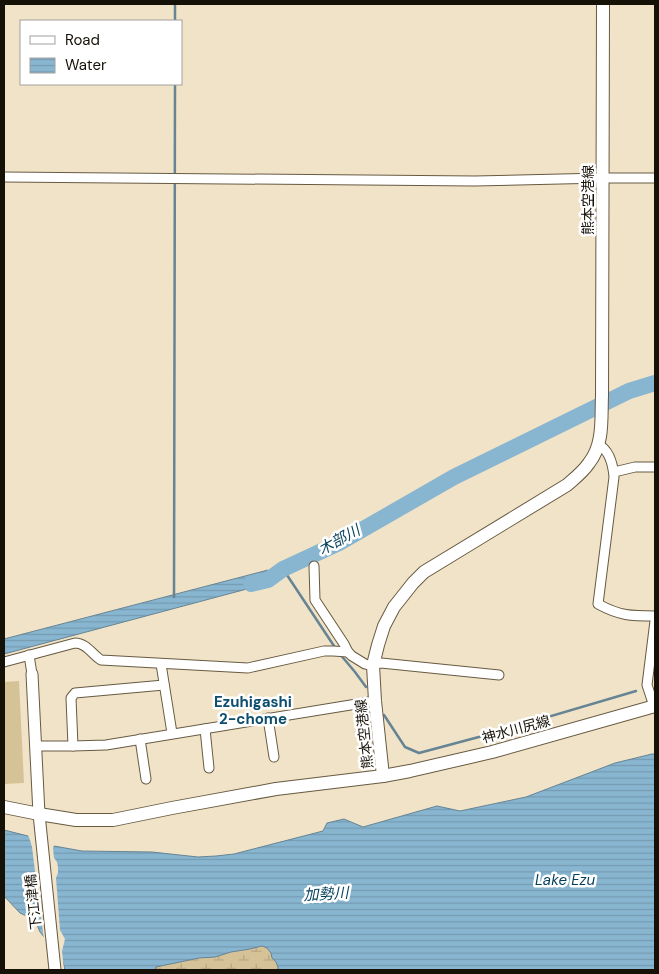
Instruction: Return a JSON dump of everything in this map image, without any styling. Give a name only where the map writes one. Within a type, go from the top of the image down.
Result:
[{"type":"main road","name":"熊本空港線","points":[[4,807],[76,820],[113,820],[276,789],[383,776],[373,665],[384,626],[394,607],[412,583],[424,572],[567,485],[590,463],[599,446],[602,396],[603,4]]},
{"type":"main road","name":"神水川尻線","points":[[383,776],[492,752],[655,706]]},
{"type":"street","points":[[4,177],[475,181],[655,178]]},
{"type":"street","points":[[599,446],[606,450],[614,472],[598,604],[611,611],[626,615],[655,616]]},
{"type":"street","points":[[614,472],[635,467],[655,467]]},
{"type":"street","points":[[314,566],[315,600],[344,644],[347,652]]},
{"type":"street","points":[[655,621],[647,685],[655,706]]},
{"type":"street","points":[[4,662],[81,643],[101,660],[248,668],[333,650],[347,652],[369,665],[381,663],[499,675]]},
{"type":"street","points":[[30,655],[32,674]]},
{"type":"street","points":[[161,664],[172,733]]},
{"type":"street","name":"下江津橋","points":[[32,674],[39,814],[56,970]]},
{"type":"street","points":[[73,746],[71,698],[75,693],[164,685]]},
{"type":"street","points":[[36,746],[106,744],[375,701]]},
{"type":"street","points":[[268,718],[274,757]]},
{"type":"street","points":[[204,729],[209,768]]},
{"type":"street","points":[[140,738],[146,780]]},
{"type":"green space","points":[[19,681],[24,783],[4,784],[4,682]]},
{"type":"green space","points":[[264,944],[271,949],[281,970],[134,970]]},
{"type":"water","points":[[268,570],[273,582],[4,654],[4,639]]},
{"type":"water","name":"Lake Ezu","points":[[655,754],[655,970],[279,970],[271,953],[262,946],[215,957],[199,958],[156,967],[155,970],[65,970],[62,959],[40,932],[35,920],[20,913],[4,896],[4,830],[28,836],[54,846],[82,851],[152,852],[198,857],[234,854],[323,831],[327,823],[344,819],[363,827],[437,806],[460,811],[526,797],[615,763]]},
{"type":"pier","points":[[27,833],[55,843],[53,848],[54,858],[58,867],[56,878],[60,930],[65,939],[62,951],[64,970],[62,970],[60,960],[44,940],[41,917],[35,907],[35,901],[38,896],[32,847]]},
{"type":"waterway","points":[[175,4],[175,20]]},
{"type":"waterway","points":[[174,597],[175,85]]},
{"type":"waterway","name":"木部川","points":[[251,584],[268,580],[283,569],[339,543],[454,477],[629,391],[655,383]]},
{"type":"waterway","points":[[283,569],[336,649]]},
{"type":"waterway","points":[[339,653],[366,687]]},
{"type":"waterway","points":[[384,715],[405,747],[419,753],[636,691]]},
{"type":"district","name":"Ezuhigashi 2-chome","points":[[253,710]]},
{"type":"water label","name":"加勢川","points":[[326,894]]}]
